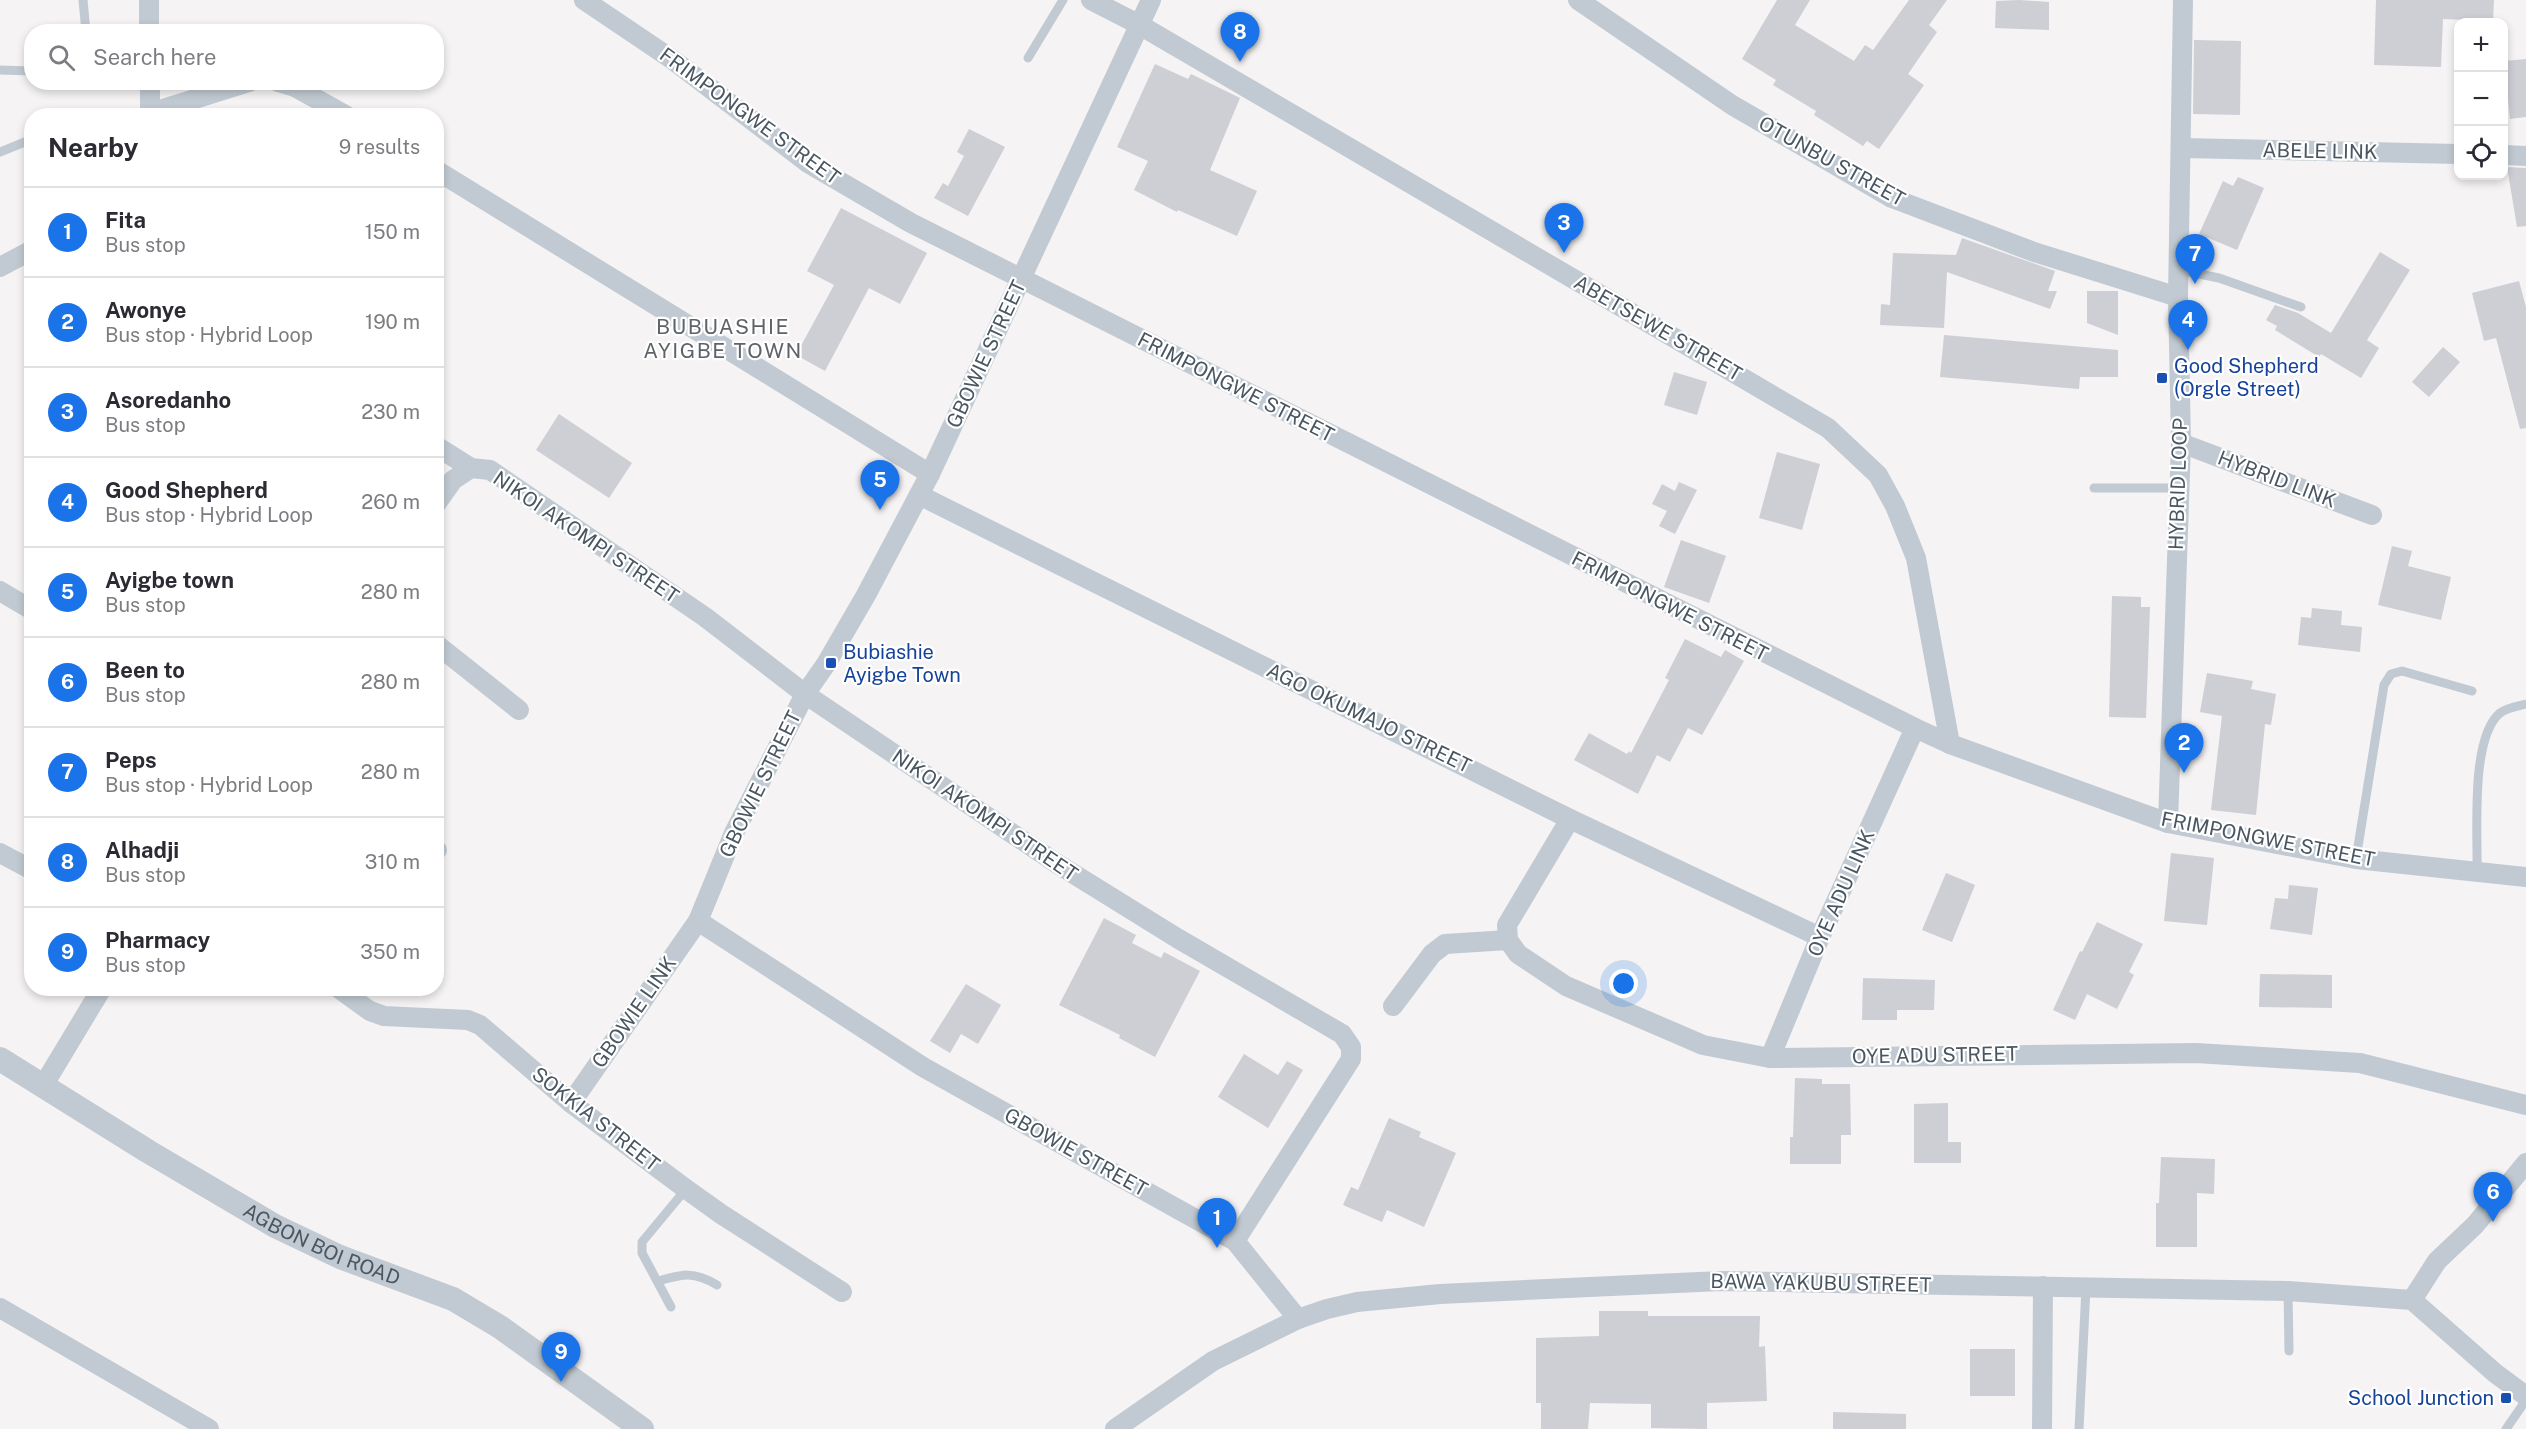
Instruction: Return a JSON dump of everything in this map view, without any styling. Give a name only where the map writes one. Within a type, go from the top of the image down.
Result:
[{"type":"street","points":[[148,0],[149,24]]},
{"type":"street","name":"FRIMPONGWE STREET","points":[[584,0],[674,60],[808,163],[910,223],[1950,744],[2168,824],[2356,859],[2526,877]]},
{"type":"street","name":"ABETSEWE STREET","points":[[1091,0],[1138,24],[1828,428],[1878,476],[1895,506],[1916,558],[1950,744]]},
{"type":"street","name":"GBOWIE STREET","points":[[1151,0],[930,474],[861,605],[805,694],[734,833],[698,921],[923,1067],[1235,1241],[1298,1319]]},
{"type":"street","name":"OTUNBU STREET","points":[[1578,0],[1732,105],[1892,198],[2034,252],[2178,297]]},
{"type":"street","name":"HYBRID LOOP","points":[[2168,824],[2181,443],[2178,297],[2183,0]]},
{"type":"street","points":[[150,90],[150,108]]},
{"type":"street","points":[[169,108],[224,90]]},
{"type":"street","points":[[300,90],[333,108]]},
{"type":"street","name":"ABELE LINK","points":[[2182,148],[2454,154]]},
{"type":"street","points":[[2508,155],[2526,156]]},
{"type":"street","points":[[444,176],[930,474]]},
{"type":"street","points":[[0,267],[24,258]]},
{"type":"street","name":"HYBRID LINK","points":[[2181,443],[2372,514]]},
{"type":"street","name":"NIKOI AKOMPI STREET","points":[[444,451],[471,468],[490,470],[705,617],[805,694],[1056,863],[1177,938],[1342,1034],[1351,1047],[1351,1059],[1235,1241]]},
{"type":"street","points":[[444,493],[453,480],[471,468]]},
{"type":"street","name":"AGO OKUMAJO STREET","points":[[919,495],[1570,819],[1820,937]]},
{"type":"street","points":[[0,591],[24,605]]},
{"type":"street","points":[[444,650],[519,710]]},
{"type":"street","name":"OYE ADU LINK","points":[[1770,1058],[1820,937],[1915,728]]},
{"type":"street","points":[[1392,1006],[1432,954],[1445,944],[1508,939],[1507,925],[1570,819]]},
{"type":"street","points":[[0,853],[24,866]]},
{"type":"street","name":"GBOWIE LINK","points":[[571,1103],[698,921]]},
{"type":"street","name":"OYE ADU STREET","points":[[1508,939],[1518,954],[1566,986],[1703,1044],[1770,1058],[2196,1053],[2349,1062],[2526,1106]]},
{"type":"street","points":[[43,1086],[97,996]]},
{"type":"street","name":"SOKKIA STREET","points":[[349,996],[370,1011],[384,1017],[468,1020],[480,1025],[571,1103],[686,1189],[842,1292]]},
{"type":"street","name":"AGBON BOI ROAD","points":[[0,1059],[149,1152],[275,1226],[340,1257],[453,1299],[500,1327],[642,1429]]},
{"type":"street","points":[[2526,1163],[2475,1226],[2438,1261],[2412,1300],[2526,1398]]},
{"type":"street","name":"BAWA YAKUBU STREET","points":[[1115,1429],[1213,1361],[1298,1319],[1357,1302],[1391,1298],[1721,1281],[2288,1291],[2412,1300]]},
{"type":"street","points":[[2043,1286],[2043,1429]]},
{"type":"street","points":[[0,1308],[210,1429]]},
{"type":"lane","points":[[83,0],[85,24]]},
{"type":"lane","points":[[1028,58],[1063,0]]},
{"type":"lane","points":[[0,70],[24,71]]},
{"type":"lane","points":[[0,152],[24,142]]},
{"type":"lane","points":[[2179,270],[2219,278],[2301,307]]},
{"type":"lane","points":[[2094,488],[2178,488]]},
{"type":"lane","points":[[2356,859],[2384,685],[2391,674],[2402,671],[2472,691]]},
{"type":"lane","points":[[2477,871],[2480,756],[2489,727],[2501,712],[2526,704]]},
{"type":"lane","points":[[671,1307],[642,1253],[642,1242],[686,1189]]},
{"type":"lane","points":[[658,1281],[689,1274],[703,1276],[717,1285]]},
{"type":"lane","points":[[2079,1429],[2086,1287]]},
{"type":"lane","points":[[2288,1291],[2289,1351]]},
{"type":"lane","points":[[2506,1429],[2526,1398]]},
{"type":"building","points":[[1777,0],[1810,0],[1795,25],[1854,61],[1865,45],[1873,50],[1909,0],[1947,0],[1929,25],[1937,32],[1908,74],[1924,85],[1879,149],[1867,141],[1863,146],[1814,115],[1816,111],[1773,85],[1776,80],[1742,59]]},
{"type":"building","points":[[2376,0],[2494,0],[2493,18],[2443,19],[2441,67],[2374,65]]},
{"type":"building","points":[[1996,1],[2049,2],[2049,30],[1995,28]]},
{"type":"building","points":[[2194,40],[2241,41],[2240,115],[2193,114]]},
{"type":"building","points":[[2526,59],[2526,117],[2510,119],[2508,61]]},
{"type":"building","points":[[1155,64],[1188,79],[1191,74],[1240,98],[1210,170],[1257,191],[1237,236],[1178,210],[1177,212],[1134,190],[1148,161],[1117,147]]},
{"type":"building","points":[[969,129],[1005,147],[968,216],[934,198],[943,183],[948,186],[964,156],[957,152]]},
{"type":"building","points":[[2508,167],[2526,168],[2526,226],[2517,227]]},
{"type":"building","points":[[2238,177],[2264,188],[2237,250],[2199,234],[2223,181],[2233,186]]},
{"type":"building","points":[[841,208],[927,253],[900,304],[869,288],[825,371],[796,355],[834,285],[807,271]]},
{"type":"building","points":[[1962,238],[2055,271],[2048,291],[2057,291],[2050,309],[1947,272],[1944,328],[1880,325],[1881,304],[1890,305],[1893,253],[1956,255]]},
{"type":"building","points":[[2380,252],[2410,270],[2367,340],[2379,348],[2361,378],[2321,354],[2319,357],[2275,330],[2277,326],[2266,320],[2275,305],[2298,313],[2331,333]]},
{"type":"building","points":[[2519,281],[2526,307],[2526,428],[2520,429],[2496,338],[2484,341],[2472,293]]},
{"type":"building","points":[[2087,291],[2118,291],[2118,335],[2087,323]]},
{"type":"building","points":[[1944,335],[2118,350],[2118,377],[2080,377],[2079,389],[1940,377]]},
{"type":"building","points":[[2443,347],[2460,362],[2429,397],[2412,382]]},
{"type":"building","points":[[1674,372],[1707,382],[1697,415],[1664,405]]},
{"type":"building","points":[[559,414],[632,463],[609,498],[536,450]]},
{"type":"building","points":[[1777,452],[1820,464],[1802,530],[1759,518]]},
{"type":"building","points":[[1679,482],[1697,490],[1675,534],[1659,526],[1667,511],[1652,504],[1662,484],[1675,491]]},
{"type":"building","points":[[1681,540],[1726,556],[1709,603],[1664,587]]},
{"type":"building","points":[[2392,546],[2412,551],[2408,566],[2451,577],[2441,620],[2378,605]]},
{"type":"building","points":[[2112,596],[2141,597],[2141,607],[2150,607],[2146,718],[2109,717]]},
{"type":"building","points":[[2312,608],[2342,611],[2341,625],[2362,627],[2360,652],[2298,645],[2301,617],[2311,618]]},
{"type":"building","points":[[1685,639],[1721,657],[1725,650],[1744,661],[1702,735],[1688,728],[1670,762],[1657,755],[1638,794],[1574,760],[1589,733],[1627,754],[1629,751],[1631,753],[1669,680],[1665,678]]},
{"type":"building","points":[[2207,673],[2253,681],[2251,689],[2276,694],[2271,725],[2265,724],[2256,815],[2211,810],[2222,716],[2200,712]]},
{"type":"building","points":[[2171,853],[2214,858],[2207,925],[2164,921]]},
{"type":"building","points":[[1946,873],[1975,885],[1952,942],[1922,930]]},
{"type":"building","points":[[2289,885],[2318,888],[2312,935],[2270,929],[2275,898],[2288,899]]},
{"type":"building","points":[[1104,918],[1136,935],[1132,943],[1161,958],[1164,952],[1200,971],[1155,1057],[1119,1038],[1120,1035],[1059,1005]]},
{"type":"building","points":[[2097,922],[2143,944],[2129,972],[2134,975],[2117,1009],[2087,994],[2075,1020],[2053,1010],[2080,951],[2082,952]]},
{"type":"building","points":[[2260,974],[2332,975],[2332,1008],[2259,1007]]},
{"type":"building","points":[[1863,978],[1935,980],[1934,1010],[1897,1010],[1897,1020],[1862,1020]]},
{"type":"building","points":[[966,984],[1001,1005],[978,1044],[961,1034],[950,1053],[930,1041]]},
{"type":"building","points":[[1244,1054],[1278,1075],[1287,1061],[1303,1070],[1268,1128],[1218,1097]]},
{"type":"building","points":[[1795,1078],[1822,1079],[1822,1084],[1850,1084],[1851,1135],[1841,1135],[1841,1164],[1790,1164]]},
{"type":"building","points":[[1948,1103],[1948,1142],[1961,1142],[1961,1163],[1914,1163],[1914,1104]]},
{"type":"building","points":[[1389,1118],[1421,1132],[1419,1137],[1456,1153],[1424,1227],[1387,1210],[1382,1222],[1343,1205],[1351,1187],[1358,1190]]},
{"type":"building","points":[[2161,1157],[2215,1159],[2214,1194],[2197,1193],[2197,1247],[2156,1247],[2156,1203],[2159,1203]]},
{"type":"building","points":[[1599,1311],[1648,1311],[1648,1316],[1760,1316],[1759,1347],[1765,1346],[1767,1401],[1707,1403],[1707,1429],[1651,1428],[1651,1404],[1590,1403],[1588,1429],[1541,1429],[1541,1403],[1536,1403],[1536,1338],[1599,1336]]},
{"type":"building","points":[[1970,1349],[2015,1349],[2015,1396],[1970,1396]]},
{"type":"building","points":[[1833,1412],[1906,1414],[1906,1429],[1833,1429]]},
{"type":"place","name":"Alhadji","points":[[1240,62]]},
{"type":"place","name":"Asoredanho","points":[[1564,253]]},
{"type":"place","name":"Peps","points":[[2195,284]]},
{"type":"place","name":"Good Shepherd","points":[[2188,350]]},
{"type":"place","name":"Good Shepherd (Orgle Street)","points":[[2162,378]]},
{"type":"place","name":"Ayigbe town","points":[[880,510]]},
{"type":"place","name":"Bubiashie Ayigbe Town","points":[[831,663]]},
{"type":"place","name":"Awonye","points":[[2184,773]]},
{"type":"place","name":"Been to","points":[[2493,1222]]},
{"type":"place","name":"Fita","points":[[1217,1248]]},
{"type":"place","name":"Pharmacy","points":[[561,1382]]},
{"type":"place","name":"School Junction","points":[[2506,1398]]},
{"type":"district","name":"BUBUASHIE AYIGBE TOWN","points":[[723,339]]}]
